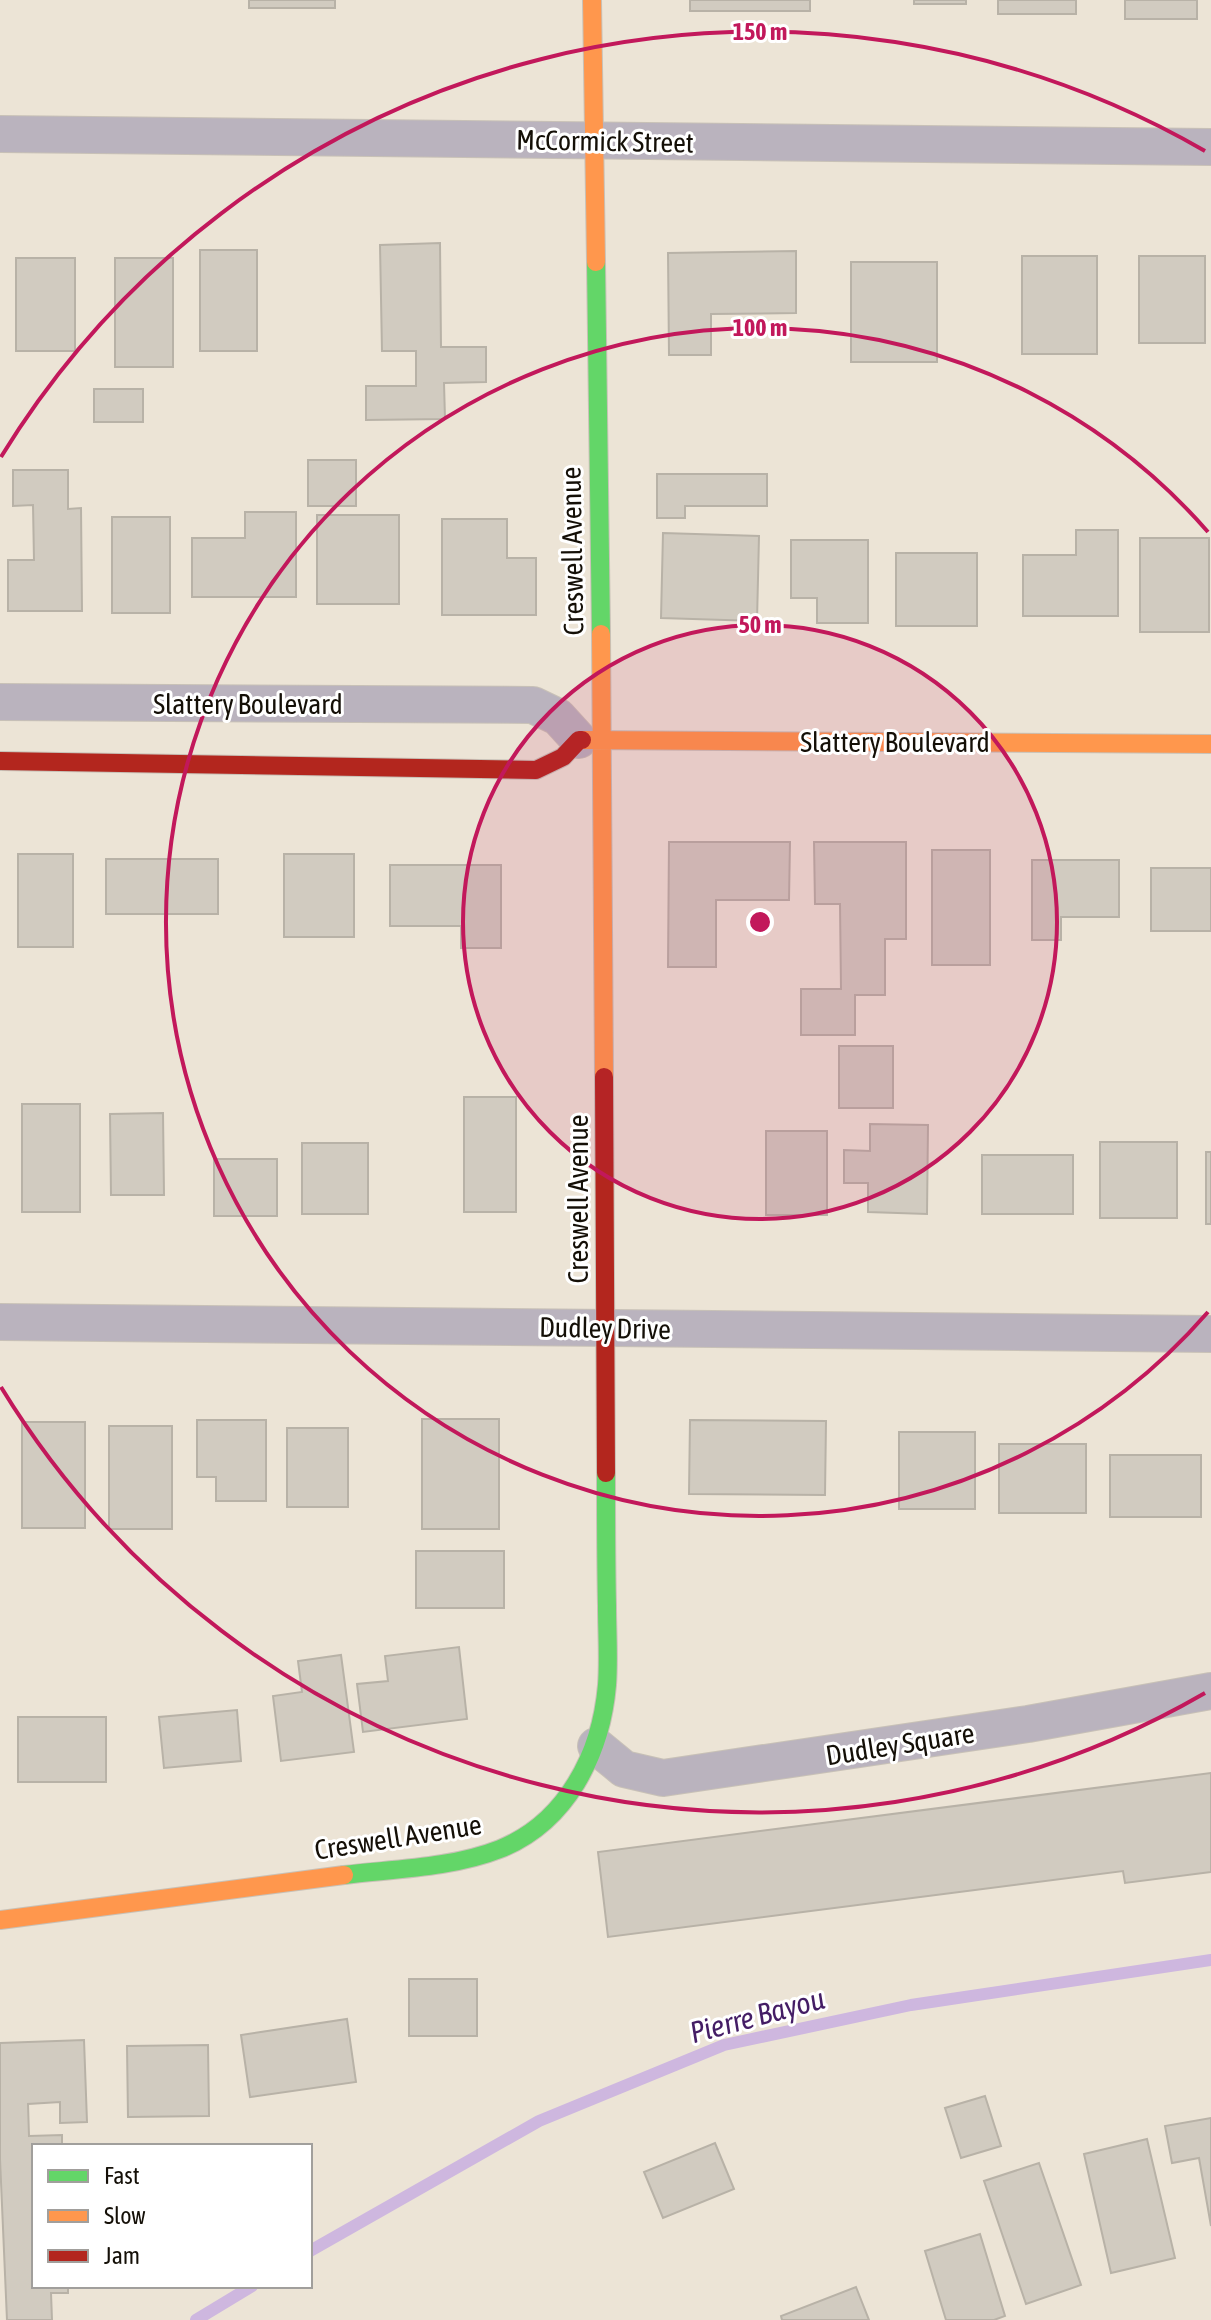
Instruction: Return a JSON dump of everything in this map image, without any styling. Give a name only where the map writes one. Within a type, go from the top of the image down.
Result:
[{"type":"street","name":"Creswell Avenue","points":[[0,1920],[453,1861],[501,1848],[544,1822],[562,1805],[577,1785],[596,1746],[605,1717],[606,1328],[591,740],[592,0]]},
{"type":"street","name":"McCormick Street","points":[[0,134],[1211,147]]},
{"type":"street","name":"Slattery Boulevard","points":[[0,702],[533,705],[558,717],[591,740],[1211,744]]},
{"type":"street","points":[[0,761],[536,770],[591,740]]},
{"type":"street","name":"Dudley Drive","points":[[0,1322],[1211,1334]]},
{"type":"street","name":"Dudley Square","points":[[596,1746],[624,1769],[663,1778],[1013,1726],[1211,1691]]},
{"type":"building","points":[[249,0],[335,0],[335,8],[249,8]]},
{"type":"building","points":[[690,0],[810,0],[810,11],[690,11]]},
{"type":"building","points":[[914,0],[966,0],[966,4],[914,4]]},
{"type":"building","points":[[998,0],[1076,0],[1076,14],[998,14]]},
{"type":"building","points":[[1125,0],[1197,0],[1197,19],[1125,19]]},
{"type":"building","points":[[440,243],[441,347],[486,347],[486,382],[444,383],[445,419],[366,420],[366,386],[416,386],[416,351],[382,351],[380,245]]},
{"type":"building","points":[[200,250],[257,250],[257,351],[200,351]]},
{"type":"building","points":[[796,251],[796,313],[711,314],[711,355],[669,355],[668,253]]},
{"type":"building","points":[[1022,256],[1097,256],[1097,354],[1022,354]]},
{"type":"building","points":[[1139,256],[1205,256],[1205,343],[1139,343]]},
{"type":"building","points":[[16,258],[75,258],[75,351],[16,351]]},
{"type":"building","points":[[115,258],[173,258],[173,367],[115,367]]},
{"type":"building","points":[[851,262],[937,262],[937,362],[851,362]]},
{"type":"building","points":[[94,389],[143,389],[143,422],[94,422]]},
{"type":"building","points":[[308,460],[356,460],[356,506],[308,506]]},
{"type":"building","points":[[13,470],[68,470],[68,509],[81,508],[82,611],[8,611],[8,560],[34,560],[33,505],[13,506]]},
{"type":"building","points":[[657,474],[767,474],[767,506],[685,506],[685,518],[657,518]]},
{"type":"building","points":[[245,512],[296,512],[296,597],[192,597],[192,538],[245,538]]},
{"type":"building","points":[[317,515],[399,515],[399,604],[317,604]]},
{"type":"building","points":[[112,517],[170,517],[170,613],[112,613]]},
{"type":"building","points":[[442,519],[507,519],[507,558],[536,558],[536,615],[442,615]]},
{"type":"building","points":[[1076,530],[1118,530],[1118,616],[1023,616],[1023,555],[1076,555]]},
{"type":"building","points":[[663,533],[759,536],[757,621],[661,618]]},
{"type":"building","points":[[1140,538],[1209,538],[1209,632],[1140,632]]},
{"type":"building","points":[[791,540],[868,540],[868,623],[817,623],[817,598],[791,598]]},
{"type":"building","points":[[896,553],[977,553],[977,626],[896,626]]},
{"type":"building","points":[[669,842],[790,842],[789,900],[716,900],[716,967],[668,967]]},
{"type":"building","points":[[814,842],[906,842],[906,939],[885,939],[885,995],[855,995],[855,1035],[801,1035],[801,989],[841,989],[840,904],[815,904]]},
{"type":"building","points":[[932,850],[990,850],[990,965],[932,965]]},
{"type":"building","points":[[18,854],[73,854],[73,947],[18,947]]},
{"type":"building","points":[[284,854],[354,854],[354,937],[284,937]]},
{"type":"building","points":[[106,859],[218,859],[218,914],[106,914]]},
{"type":"building","points":[[1032,860],[1119,860],[1119,917],[1061,917],[1061,940],[1032,940]]},
{"type":"building","points":[[390,865],[501,865],[501,948],[461,948],[461,926],[390,926]]},
{"type":"building","points":[[1151,868],[1211,868],[1211,931],[1151,931]]},
{"type":"building","points":[[839,1046],[893,1046],[893,1108],[839,1108]]},
{"type":"building","points":[[464,1097],[516,1097],[516,1212],[464,1212]]},
{"type":"building","points":[[22,1104],[80,1104],[80,1212],[22,1212]]},
{"type":"building","points":[[163,1113],[164,1195],[111,1195],[110,1114]]},
{"type":"building","points":[[870,1124],[928,1125],[927,1214],[868,1212],[868,1183],[844,1183],[844,1150],[870,1151]]},
{"type":"building","points":[[766,1131],[827,1131],[827,1215],[766,1215]]},
{"type":"building","points":[[1100,1142],[1177,1142],[1177,1218],[1100,1218]]},
{"type":"building","points":[[302,1143],[368,1143],[368,1214],[302,1214]]},
{"type":"building","points":[[1206,1152],[1211,1152],[1211,1224],[1206,1224]]},
{"type":"building","points":[[982,1155],[1073,1155],[1073,1214],[982,1214]]},
{"type":"building","points":[[214,1159],[277,1159],[277,1216],[214,1216]]},
{"type":"building","points":[[422,1419],[499,1419],[499,1529],[422,1529]]},
{"type":"building","points":[[197,1420],[266,1420],[266,1501],[216,1501],[216,1477],[197,1477]]},
{"type":"building","points":[[690,1420],[826,1421],[825,1495],[689,1494]]},
{"type":"building","points":[[22,1422],[85,1422],[85,1528],[22,1528]]},
{"type":"building","points":[[109,1426],[172,1426],[172,1529],[109,1529]]},
{"type":"building","points":[[287,1428],[348,1428],[348,1507],[287,1507]]},
{"type":"building","points":[[899,1432],[975,1432],[975,1509],[899,1509]]},
{"type":"building","points":[[999,1444],[1086,1444],[1086,1513],[999,1513]]},
{"type":"building","points":[[1110,1455],[1201,1455],[1201,1517],[1110,1517]]},
{"type":"building","points":[[416,1551],[504,1551],[504,1608],[416,1608]]},
{"type":"building","points":[[459,1647],[467,1719],[363,1732],[357,1684],[388,1681],[385,1656]]},
{"type":"building","points":[[341,1655],[354,1752],[281,1761],[273,1696],[302,1692],[298,1661]]},
{"type":"building","points":[[237,1710],[241,1761],[164,1768],[159,1717]]},
{"type":"building","points":[[18,1717],[106,1717],[106,1782],[18,1782]]},
{"type":"building","points":[[1211,1773],[1211,1872],[1125,1883],[1123,1871],[608,1937],[598,1852]]},
{"type":"building","points":[[409,1979],[477,1979],[477,2036],[409,2036]]},
{"type":"building","points":[[347,2019],[356,2082],[250,2097],[241,2035]]},
{"type":"building","points":[[84,2040],[87,2122],[60,2123],[60,2102],[28,2104],[29,2136],[62,2135],[62,2144],[32,2144],[32,2288],[68,2288],[68,2293],[51,2293],[52,2320],[7,2320],[0,2159],[0,2043]]},
{"type":"building","points":[[208,2045],[209,2116],[128,2117],[127,2046]]},
{"type":"building","points":[[985,2096],[1001,2146],[961,2158],[945,2108]]},
{"type":"building","points":[[1211,2118],[1211,2226],[1199,2158],[1172,2163],[1165,2126]]},
{"type":"building","points":[[1147,2139],[1175,2258],[1111,2273],[1084,2154]]},
{"type":"building","points":[[715,2143],[734,2189],[663,2218],[644,2172]]},
{"type":"building","points":[[1039,2163],[1081,2285],[1026,2304],[984,2181]]},
{"type":"building","points":[[980,2234],[1005,2316],[994,2320],[946,2320],[925,2251]]},
{"type":"building","points":[[856,2287],[869,2320],[782,2320],[781,2316]]},
{"type":"waterway","name":"Pierre Bayou","points":[[312,2250],[539,2121],[724,2045],[911,2005],[1211,1960]]},
{"type":"waterway","name":"Pierre Bayou","points":[[196,2320],[249,2288]]},
{"type":"traffic: fast","points":[[596,262],[601,634]]},
{"type":"traffic: fast","points":[[344,1875],[443,1864],[500,1849],[544,1822],[576,1783],[597,1736],[607,1685],[606,1473]]},
{"type":"traffic: slow","points":[[592,0],[596,262]]},
{"type":"traffic: slow","points":[[601,634],[604,1077]]},
{"type":"traffic: slow","points":[[582,740],[1211,744]]},
{"type":"traffic: slow","points":[[0,1920],[344,1875]]},
{"type":"traffic: jam","points":[[0,761],[536,770],[563,757],[582,740]]},
{"type":"traffic: jam","points":[[604,1077],[606,1473]]}]
